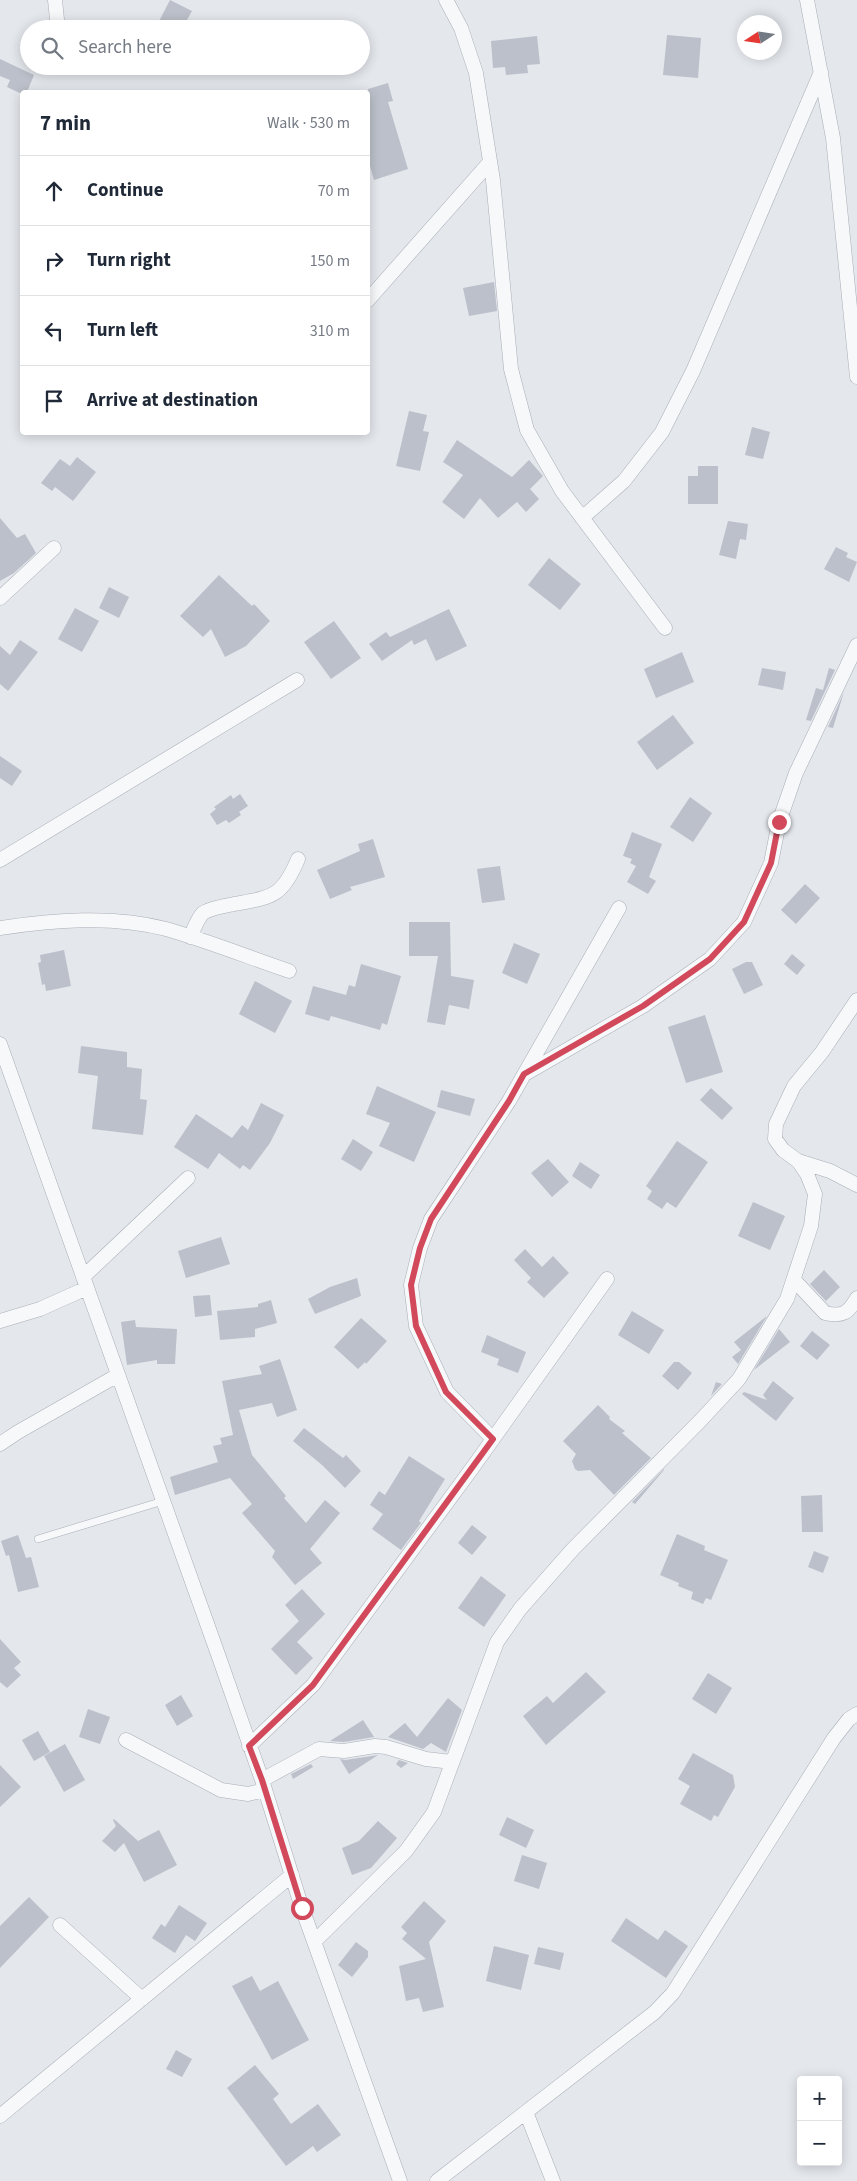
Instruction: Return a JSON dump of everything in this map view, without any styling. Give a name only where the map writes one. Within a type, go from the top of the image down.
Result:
[{"type":"street","points":[[56,0],[57,20]]},
{"type":"street","points":[[446,0],[461,28],[476,72],[490,162],[510,369],[528,430],[562,491],[665,628]]},
{"type":"street","points":[[808,0],[833,138],[857,377]]},
{"type":"street","points":[[582,518],[624,481],[662,432],[693,371],[821,72]]},
{"type":"street","points":[[370,298],[490,162]]},
{"type":"street","points":[[0,598],[54,548]]},
{"type":"street","points":[[524,1074],[643,1006],[710,959],[744,922],[771,863],[779,822],[796,772],[857,645]]},
{"type":"street","points":[[0,860],[297,680]]},
{"type":"street","points":[[190,937],[203,914],[214,908],[268,898],[280,891],[290,879],[298,859]]},
{"type":"street","points":[[493,1439],[446,1392],[416,1326],[411,1285],[420,1248],[431,1219],[509,1101],[619,908]]},
{"type":"street","points":[[0,928],[36,922],[84,920],[122,922],[165,929],[289,971]]},
{"type":"street","points":[[857,1000],[822,1052],[794,1086],[776,1124],[775,1139],[783,1150],[798,1161],[830,1171],[857,1184]]},
{"type":"street","points":[[0,1044],[263,1785],[292,1875],[400,2181]]},
{"type":"street","points":[[315,1941],[406,1851],[434,1812],[497,1642],[520,1608],[573,1549],[700,1422],[739,1379],[788,1299],[811,1226],[815,1194],[812,1183],[798,1161]]},
{"type":"street","points":[[0,1321],[40,1309],[85,1282],[188,1178]]},
{"type":"street","points":[[249,1746],[313,1685],[493,1439],[607,1279]]},
{"type":"street","points":[[794,1280],[825,1313],[843,1314],[850,1310],[857,1298]]},
{"type":"street","points":[[0,1444],[118,1374]]},
{"type":"street","points":[[437,2181],[655,2012],[673,1993],[834,1738],[849,1719],[857,1714]]},
{"type":"street","points":[[126,1740],[222,1790],[248,1794],[318,1749],[344,1751],[381,1746],[426,1759],[452,1762]]},
{"type":"street","points":[[0,2116],[292,1875]]},
{"type":"street","points":[[60,1925],[142,1999]]},
{"type":"street","points":[[526,2112],[553,2181]]},
{"type":"lane","points":[[38,1539],[163,1501]]},
{"type":"building","points":[[170,0],[192,11],[187,20],[160,20]]},
{"type":"building","points":[[667,35],[701,38],[698,78],[663,75]]},
{"type":"building","points":[[537,36],[540,64],[527,65],[528,73],[506,75],[505,67],[493,68],[491,41]]},
{"type":"building","points":[[0,59],[20,68],[20,75],[34,75],[28,90],[20,90],[20,93],[7,87],[10,80],[0,76]]},
{"type":"building","points":[[388,83],[393,101],[388,102],[408,169],[374,180],[370,166],[370,90],[368,89]]},
{"type":"building","points":[[494,282],[497,311],[469,316],[463,288]]},
{"type":"building","points":[[409,411],[427,415],[423,431],[429,432],[420,471],[396,466]]},
{"type":"building","points":[[752,427],[770,432],[763,459],[745,455]]},
{"type":"building","points":[[457,440],[512,477],[529,460],[543,476],[530,489],[539,499],[526,512],[517,502],[498,518],[480,498],[464,519],[442,502],[463,475],[443,462]]},
{"type":"building","points":[[77,457],[96,472],[73,501],[55,487],[52,491],[41,483],[60,459],[70,466]]},
{"type":"building","points":[[698,466],[718,466],[718,504],[688,504],[688,476],[698,476]]},
{"type":"building","points":[[0,518],[17,538],[25,534],[36,553],[14,573],[0,581]]},
{"type":"building","points":[[728,521],[748,524],[746,540],[740,539],[736,559],[719,555]]},
{"type":"building","points":[[836,547],[848,553],[846,557],[857,562],[849,582],[824,569]]},
{"type":"building","points":[[549,558],[581,584],[560,610],[528,585]]},
{"type":"building","points":[[219,575],[252,606],[254,604],[270,621],[246,646],[225,657],[211,629],[203,637],[180,616]]},
{"type":"building","points":[[109,587],[129,597],[119,618],[99,608]]},
{"type":"building","points":[[75,608],[99,621],[82,652],[58,639]]},
{"type":"building","points":[[449,609],[467,646],[436,661],[426,639],[414,645],[412,640],[382,661],[369,644],[386,632],[390,637]]},
{"type":"building","points":[[334,621],[361,658],[331,679],[304,642]]},
{"type":"building","points":[[20,640],[38,652],[8,691],[0,684],[0,646],[10,655]]},
{"type":"building","points":[[682,652],[694,682],[656,698],[644,669]]},
{"type":"building","points":[[762,668],[786,672],[783,690],[758,685]]},
{"type":"building","points":[[829,668],[835,670],[811,721],[806,720],[816,688],[823,690]]},
{"type":"building","points":[[844,692],[833,728],[828,727]]},
{"type":"building","points":[[673,715],[694,743],[657,770],[637,742]]},
{"type":"building","points":[[0,756],[22,771],[12,786],[0,778]]},
{"type":"building","points":[[240,794],[248,806],[239,812],[241,815],[229,823],[226,820],[217,825],[210,814],[216,809],[214,807],[231,795],[233,799]]},
{"type":"building","points":[[690,797],[712,813],[693,842],[670,827]]},
{"type":"building","points":[[632,832],[662,844],[649,877],[656,881],[648,894],[627,882],[636,866],[630,863],[632,859],[623,856]]},
{"type":"building","points":[[373,839],[385,877],[350,887],[352,890],[330,899],[317,870],[360,851],[358,844]]},
{"type":"building","points":[[500,866],[505,900],[482,903],[477,869]]},
{"type":"building","points":[[805,884],[820,898],[796,924],[781,910]]},
{"type":"building","points":[[409,922],[450,922],[451,976],[474,980],[469,1009],[449,1005],[445,1025],[427,1022],[438,956],[409,956]]},
{"type":"building","points":[[514,943],[540,954],[527,984],[502,973]]},
{"type":"building","points":[[64,950],[71,986],[46,991],[45,984],[42,985],[38,963],[41,962],[40,955]]},
{"type":"building","points":[[792,954],[805,965],[797,975],[784,964]]},
{"type":"building","points":[[746,962],[752,962],[763,985],[744,994],[732,969]]},
{"type":"building","points":[[361,964],[401,976],[387,1025],[382,1023],[380,1030],[331,1016],[329,1021],[305,1014],[313,986],[346,995],[349,985],[355,987]]},
{"type":"building","points":[[255,981],[292,1001],[275,1033],[239,1014]]},
{"type":"building","points":[[705,1015],[723,1072],[686,1083],[668,1027]]},
{"type":"building","points":[[81,1046],[127,1052],[127,1067],[142,1069],[140,1099],[147,1100],[143,1135],[92,1129],[98,1076],[78,1073]]},
{"type":"building","points":[[377,1086],[436,1112],[414,1162],[379,1146],[390,1123],[366,1114]]},
{"type":"building","points":[[711,1088],[733,1108],[722,1120],[700,1100]]},
{"type":"building","points":[[441,1090],[475,1099],[470,1116],[437,1107]]},
{"type":"building","points":[[261,1103],[284,1115],[270,1143],[250,1170],[243,1165],[240,1169],[219,1153],[208,1169],[174,1147],[196,1114],[232,1138],[242,1125],[248,1130]]},
{"type":"building","points":[[353,1139],[373,1152],[361,1171],[341,1159]]},
{"type":"building","points":[[677,1141],[708,1162],[676,1208],[667,1202],[662,1209],[647,1199],[652,1191],[646,1186]]},
{"type":"building","points":[[548,1159],[569,1182],[552,1197],[531,1173]]},
{"type":"building","points":[[580,1162],[600,1175],[591,1189],[572,1176]]},
{"type":"building","points":[[753,1202],[785,1216],[770,1250],[738,1236]]},
{"type":"building","points":[[221,1237],[230,1264],[186,1278],[178,1251]]},
{"type":"building","points":[[525,1249],[542,1267],[553,1256],[569,1273],[544,1298],[527,1282],[531,1278],[514,1260]]},
{"type":"building","points":[[824,1270],[840,1287],[826,1301],[810,1284]]},
{"type":"building","points":[[357,1278],[361,1296],[315,1314],[308,1299],[330,1287]]},
{"type":"building","points":[[210,1295],[212,1315],[195,1317],[193,1296]]},
{"type":"building","points":[[271,1300],[277,1323],[255,1329],[255,1337],[220,1340],[217,1311],[258,1307],[258,1304]]},
{"type":"building","points":[[632,1311],[664,1330],[649,1354],[618,1335]]},
{"type":"building","points":[[767,1316],[738,1364],[732,1357],[741,1350],[734,1342]]},
{"type":"building","points":[[361,1318],[387,1341],[366,1364],[365,1362],[358,1369],[334,1347]]},
{"type":"building","points":[[135,1320],[136,1327],[177,1329],[175,1364],[157,1364],[157,1360],[127,1365],[121,1322]]},
{"type":"building","points":[[779,1329],[790,1342],[754,1370]]},
{"type":"building","points":[[812,1331],[830,1345],[817,1360],[800,1346]]},
{"type":"building","points":[[487,1335],[526,1352],[518,1373],[497,1365],[499,1359],[481,1352]]},
{"type":"building","points":[[280,1359],[297,1410],[277,1417],[272,1403],[239,1410],[252,1455],[286,1496],[284,1498],[306,1523],[325,1500],[340,1513],[310,1549],[322,1563],[295,1585],[272,1557],[275,1551],[242,1513],[252,1504],[230,1478],[175,1495],[170,1477],[218,1462],[213,1446],[222,1444],[220,1438],[233,1435],[222,1381],[262,1374],[259,1366]]},
{"type":"building","points":[[674,1362],[679,1362],[692,1373],[678,1390],[662,1376]]},
{"type":"building","points":[[773,1381],[794,1398],[776,1421],[742,1394],[744,1392],[767,1400],[763,1395]]},
{"type":"building","points":[[716,1382],[722,1384],[711,1396]]},
{"type":"building","points":[[598,1405],[610,1417],[609,1419],[625,1431],[622,1433],[651,1458],[614,1495],[590,1470],[578,1471],[575,1469],[572,1461],[576,1454],[563,1441]]},
{"type":"building","points":[[304,1428],[343,1458],[346,1455],[361,1471],[345,1488],[322,1465],[293,1441]]},
{"type":"building","points":[[409,1456],[445,1479],[419,1521],[421,1523],[401,1550],[372,1529],[383,1514],[370,1505],[379,1491],[385,1495]]},
{"type":"building","points":[[664,1469],[635,1504],[632,1502]]},
{"type":"building","points":[[822,1495],[823,1532],[802,1532],[801,1496]]},
{"type":"building","points":[[472,1525],[487,1537],[472,1555],[458,1543]]},
{"type":"building","points":[[677,1534],[705,1546],[704,1550],[728,1560],[711,1600],[706,1598],[703,1604],[691,1599],[693,1592],[678,1586],[679,1583],[660,1575]]},
{"type":"building","points":[[18,1535],[26,1558],[31,1557],[39,1587],[18,1592],[9,1555],[6,1556],[1,1541]]},
{"type":"building","points":[[814,1551],[829,1557],[823,1573],[808,1567]]},
{"type":"building","points":[[481,1576],[506,1595],[484,1627],[458,1608]]},
{"type":"building","points":[[302,1589],[325,1614],[297,1642],[313,1658],[296,1675],[271,1649],[299,1621],[285,1605]]},
{"type":"building","points":[[0,1639],[21,1662],[14,1668],[21,1675],[7,1688],[0,1682]]},
{"type":"building","points":[[586,1672],[606,1692],[546,1745],[523,1716],[547,1696],[553,1703]]},
{"type":"building","points":[[708,1673],[732,1688],[716,1714],[692,1699]]},
{"type":"building","points":[[181,1695],[193,1716],[177,1726],[165,1705]]},
{"type":"building","points":[[448,1698],[462,1710],[446,1752],[431,1743],[423,1749],[388,1737],[405,1723],[417,1737]]},
{"type":"building","points":[[88,1709],[110,1717],[100,1744],[79,1737]]},
{"type":"building","points":[[363,1720],[374,1737],[344,1742],[330,1741]]},
{"type":"building","points":[[38,1731],[50,1752],[34,1761],[22,1740]]},
{"type":"building","points":[[65,1744],[85,1780],[64,1792],[44,1756]]},
{"type":"building","points":[[693,1753],[733,1775],[735,1787],[718,1817],[714,1815],[711,1821],[680,1804],[690,1786],[678,1779]]},
{"type":"building","points":[[378,1755],[349,1774],[340,1759],[345,1760]]},
{"type":"building","points":[[399,1760],[408,1763],[401,1768],[396,1764]]},
{"type":"building","points":[[311,1764],[313,1767],[293,1779],[291,1774]]},
{"type":"building","points":[[0,1765],[21,1787],[0,1807]]},
{"type":"building","points":[[507,1817],[534,1830],[526,1848],[499,1835]]},
{"type":"building","points":[[114,1819],[138,1841],[159,1830],[177,1865],[144,1882],[124,1843],[115,1852],[102,1841],[116,1826]]},
{"type":"building","points":[[378,1821],[397,1838],[371,1868],[352,1875],[342,1848],[359,1841]]},
{"type":"building","points":[[522,1855],[547,1863],[539,1889],[514,1881]]},
{"type":"building","points":[[29,1897],[49,1917],[0,1968],[0,1926]]},
{"type":"building","points":[[424,1901],[446,1921],[429,1942],[444,2007],[423,2012],[419,1998],[406,2001],[399,1966],[426,1959],[402,1939],[407,1933],[401,1927]]},
{"type":"building","points":[[179,1905],[207,1923],[195,1941],[186,1935],[175,1953],[152,1938],[161,1924],[165,1927]]},
{"type":"building","points":[[626,1918],[658,1940],[665,1930],[688,1946],[666,1978],[611,1941]]},
{"type":"building","points":[[356,1942],[368,1951],[368,1957],[352,1977],[338,1965]]},
{"type":"building","points":[[494,1946],[529,1955],[521,1990],[486,1981]]},
{"type":"building","points":[[538,1947],[564,1953],[560,1970],[534,1964]]},
{"type":"building","points":[[252,1976],[260,1991],[278,1981],[309,2040],[272,2060],[232,1986]]},
{"type":"building","points":[[176,2050],[192,2059],[182,2077],[166,2069]]},
{"type":"building","points":[[255,2065],[279,2094],[273,2099],[291,2124],[318,2104],[341,2135],[317,2152],[313,2146],[286,2166],[227,2088]]},
{"type":"route","points":[[302,1908],[262,1780],[249,1746],[313,1685],[493,1439],[446,1392],[416,1326],[411,1285],[420,1248],[431,1219],[509,1101],[524,1074],[643,1006],[710,959],[744,922],[771,863],[779,822]]}]
